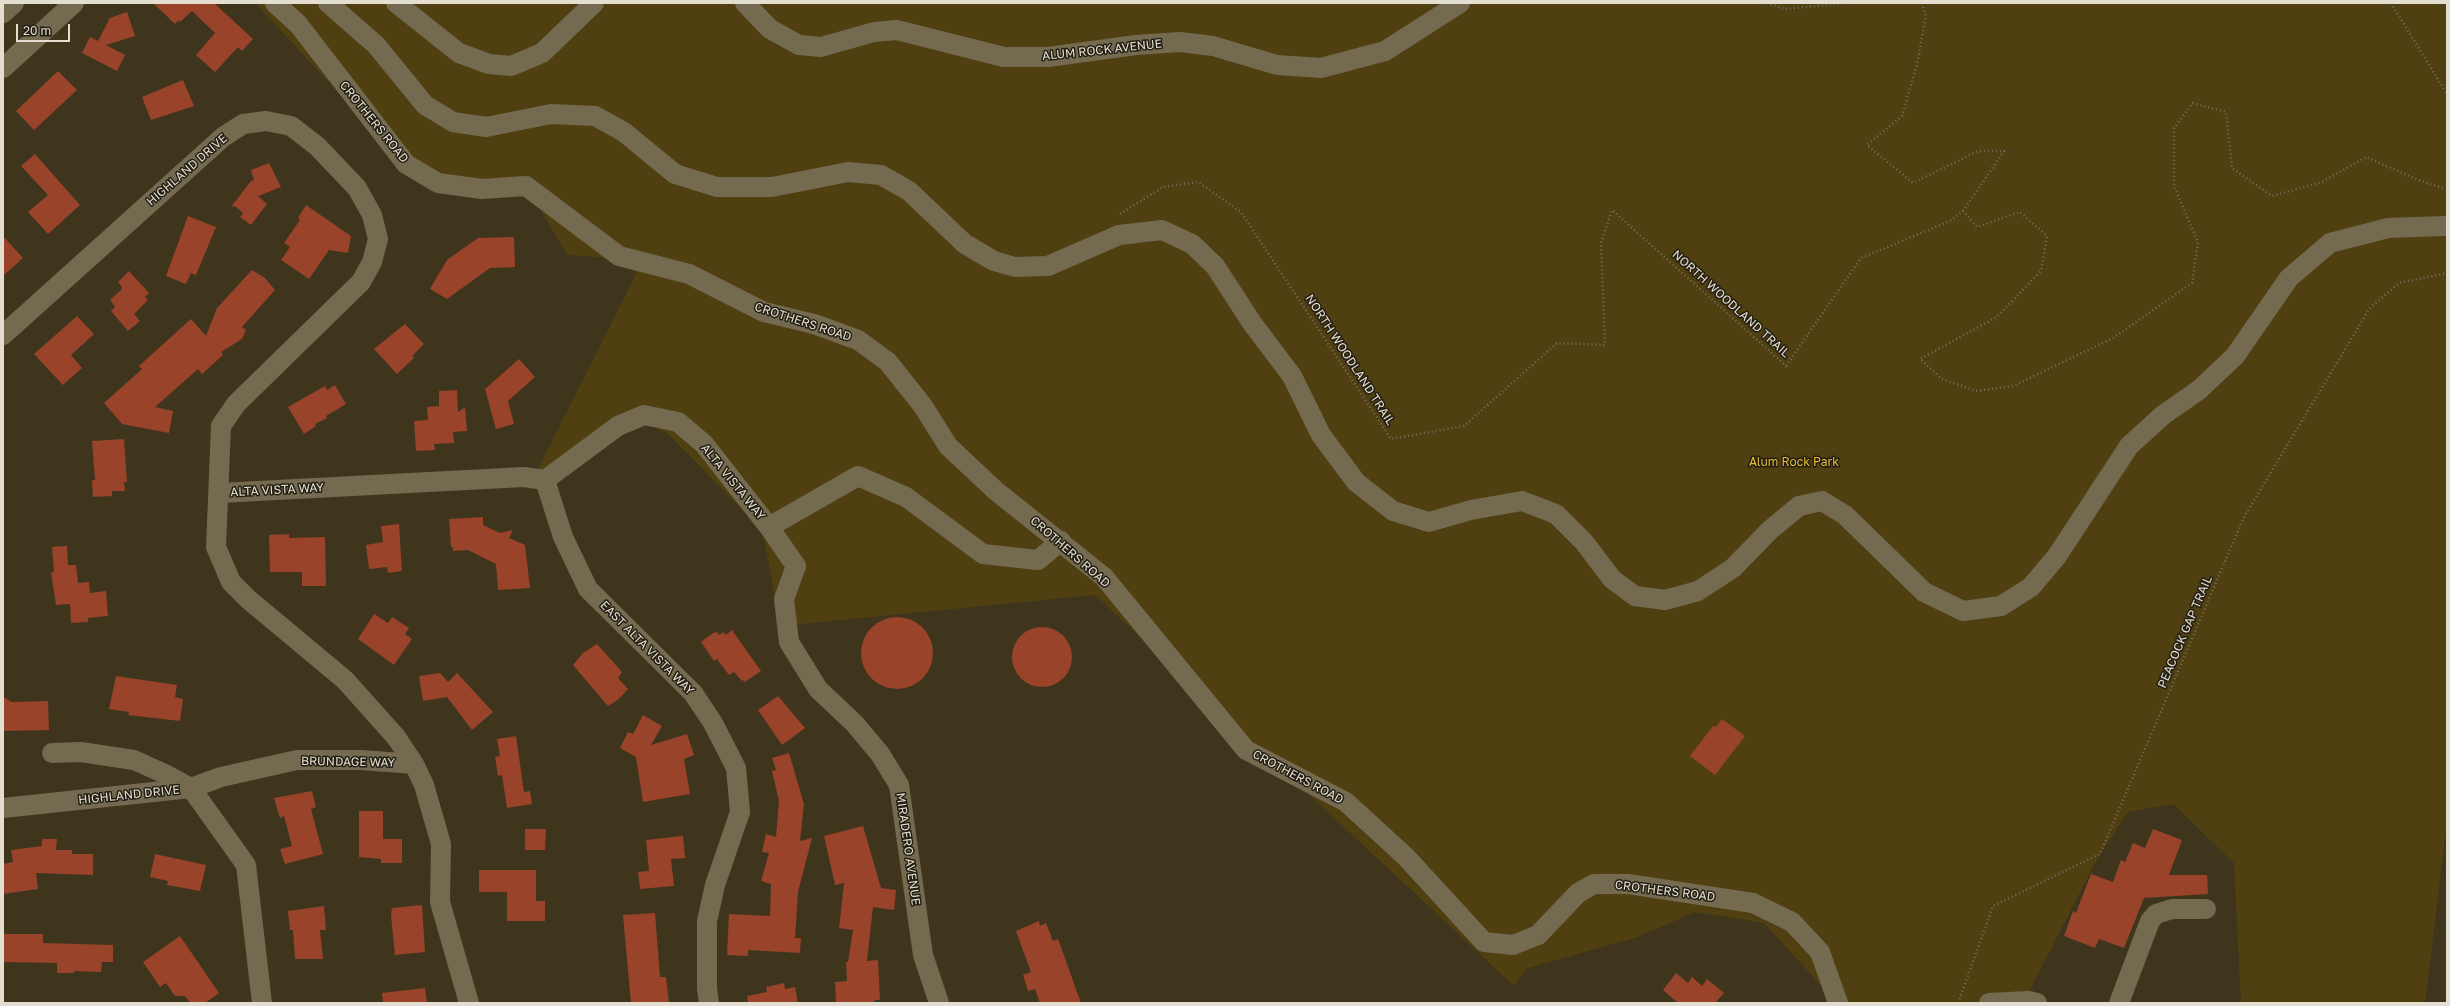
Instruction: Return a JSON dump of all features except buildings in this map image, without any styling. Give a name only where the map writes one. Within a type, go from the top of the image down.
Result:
[{"type":"street","points":[[3,13],[14,3]]},
{"type":"street","points":[[3,68],[74,3]]},
{"type":"street","name":"CROTHERS ROAD","points":[[275,3],[298,24],[406,164],[438,183],[482,189],[526,186],[577,222],[619,256],[689,274],[764,312],[814,324],[858,340],[888,362],[923,406],[948,446],[996,491],[1061,541],[1104,577],[1246,750],[1346,802],[1406,857],[1484,942],[1513,945],[1538,935],[1578,893],[1594,884],[1628,884],[1753,903],[1792,922],[1820,952],[1838,1003]]},
{"type":"street","points":[[328,3],[376,45],[425,105],[454,122],[486,127],[551,114],[595,116],[624,132],[675,174],[717,187],[772,187],[848,172],[881,175],[909,191],[965,244],[994,261],[1015,267],[1048,266],[1118,235],[1162,230],[1192,244],[1215,266],[1252,323],[1292,376],[1321,434],[1356,482],[1393,511],[1429,522],[1472,510],[1522,501],[1556,514],[1584,542],[1612,579],[1635,596],[1665,600],[1698,591],[1733,568],[1770,530],[1799,506],[1822,501],[1845,515],[1924,592],[1963,611],[2001,606],[2031,587],[2057,556],[2129,446],[2162,414],[2199,390],[2235,356],[2289,278],[2330,243],[2388,228],[2447,226]]},
{"type":"street","points":[[396,3],[459,53],[489,64],[511,66],[542,53],[594,3]]},
{"type":"street","name":"ALUM ROCK AVENUE","points":[[745,3],[770,29],[799,45],[821,47],[874,32],[896,30],[1004,57],[1048,57],[1136,44],[1180,42],[1213,46],[1277,65],[1321,68],[1385,51],[1460,3]]},
{"type":"street","name":"HIGHLAND DRIVE","points":[[3,335],[223,137],[243,124],[266,121],[291,126],[317,146],[357,188],[372,215],[378,239],[372,262],[360,282],[236,404],[221,426],[220,493]]},
{"type":"street","name":"ALTA VISTA WAY","points":[[469,1003],[440,902],[441,844],[424,785],[414,764],[396,737],[345,680],[248,599],[231,582],[216,547],[220,493],[524,477],[545,480],[618,426],[644,415],[678,422],[704,444],[769,526]]},
{"type":"street","points":[[769,526],[858,476],[906,496],[983,554],[1038,560],[1061,541]]},
{"type":"street","name":"EAST ALTA VISTA WAY","points":[[545,480],[563,537],[588,589],[692,693],[713,723],[736,768],[740,812],[715,885],[707,921],[707,989],[710,1003]]},
{"type":"street","name":"MIRADERO AVENUE","points":[[769,526],[796,566],[784,599],[789,642],[818,689],[855,724],[880,754],[899,785],[923,955],[939,1003]]},
{"type":"street","points":[[52,752],[81,752],[134,760],[191,788]]},
{"type":"street","name":"BRUNDAGE WAY","points":[[191,788],[221,776],[297,760],[361,760],[414,764]]},
{"type":"street","name":"HIGHLAND DRIVE","points":[[3,808],[191,788],[246,865],[262,1003]]},
{"type":"street","points":[[2119,1003],[2153,918],[2164,910],[2206,910]]},
{"type":"street","points":[[1989,1003],[2029,1001],[2037,1003]]},
{"type":"path","points":[[1767,3],[1785,9],[1847,3]]},
{"type":"path","points":[[1922,3],[1926,16],[1918,64],[1902,116],[1866,145],[1913,183],[1978,151],[2004,151],[1963,211],[1977,227],[2020,212],[2047,236],[2041,271],[1997,317],[1920,359],[1942,379],[1976,391],[2013,386],[2113,338],[2192,283],[2198,242],[2174,186],[2174,128],[2193,103],[2226,112],[2232,168],[2272,196],[2322,182],[2366,157],[2418,180],[2447,189]]},
{"type":"path","points":[[2391,3],[2447,94]]},
{"type":"path","name":"NORTH WOODLAND TRAIL","points":[[1117,216],[1162,187],[1198,182],[1241,212],[1391,439],[1464,426],[1557,343],[1605,345],[1602,243],[1612,210],[1786,366],[1862,258],[1950,220],[1963,211]]},
{"type":"path","name":"PEACOCK GAP TRAIL","points":[[1958,1003],[1993,906],[2100,854],[2244,517],[2370,308],[2399,283],[2447,273]]},
{"type":"green space","name":"Alum Rock Park","points":[[255,3],[2447,3],[2447,823],[2425,1003],[2241,1003],[2234,863],[2173,804],[2128,812],[2100,854],[2023,1003],[1837,1003],[1764,923],[1695,912],[1638,937],[1528,968],[1514,986],[1095,595],[780,626],[763,531],[667,433],[645,423],[621,434],[527,491],[643,260],[567,255],[529,190],[439,187],[395,153]]}]
